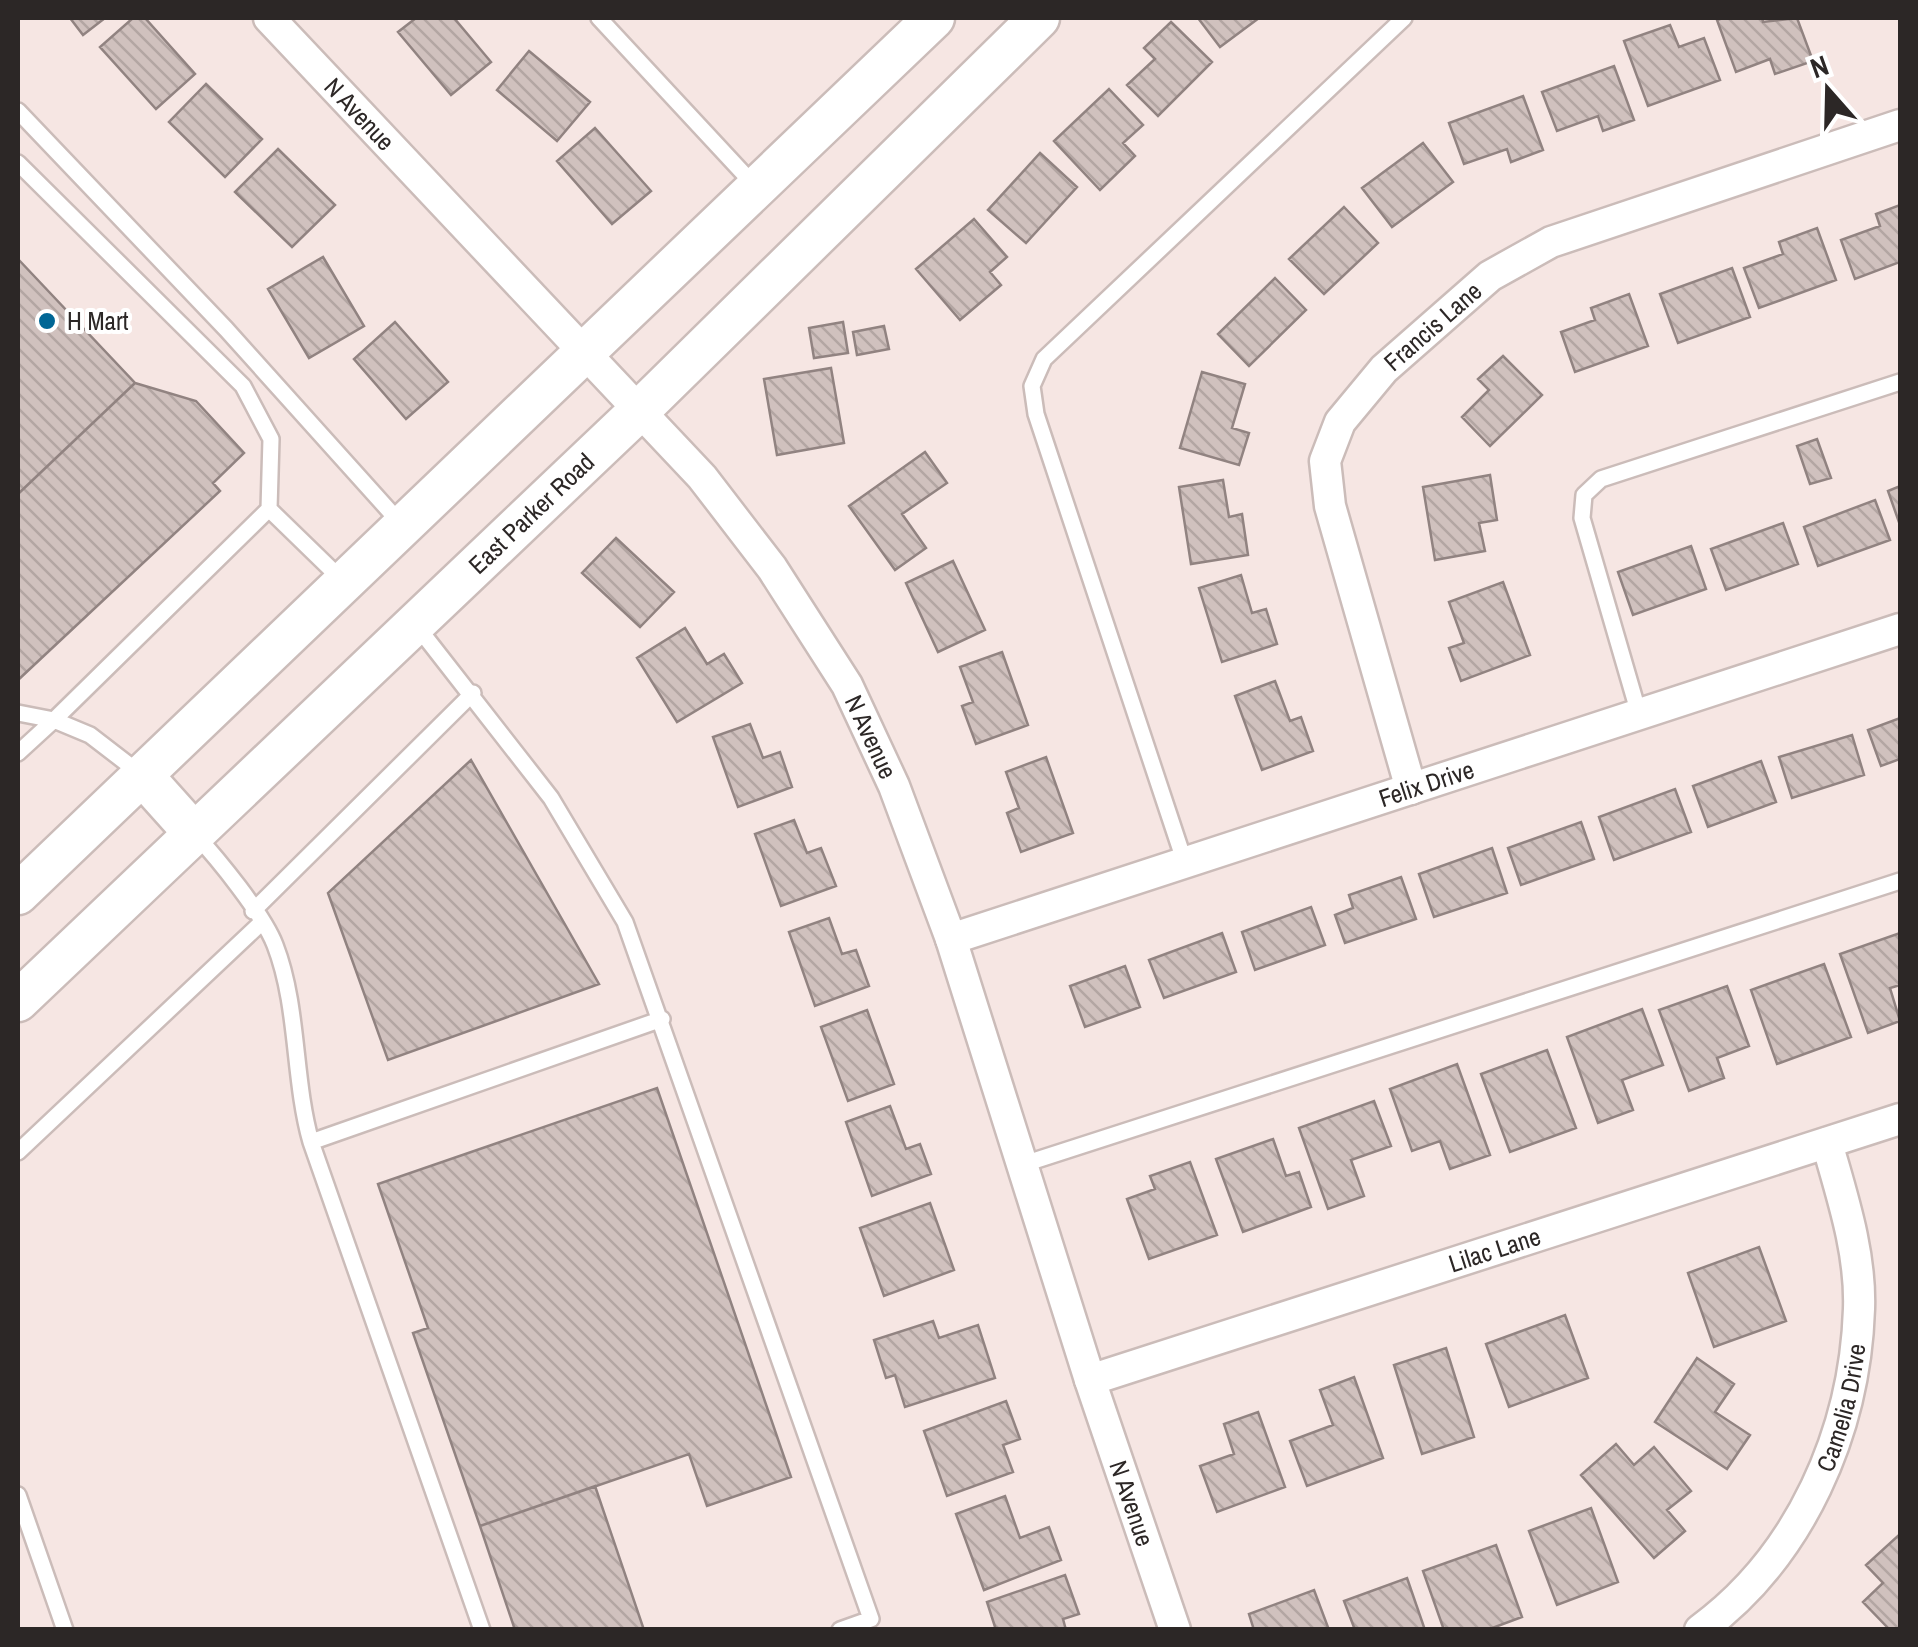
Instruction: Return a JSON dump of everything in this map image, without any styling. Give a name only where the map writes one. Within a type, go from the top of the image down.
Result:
[{"type":"main road","points":[[18,894],[934,18]]},
{"type":"main road","name":"East Parker Road","points":[[18,1001],[642,408],[1024,22]]},
{"type":"main road","points":[[142,775],[194,833]]},
{"type":"street","name":"N Avenue","points":[[269,18],[584,352],[642,408],[702,477],[772,568],[847,685],[894,786],[950,939],[1090,1380],[1175,1630]]},
{"type":"street","name":"Francis Lane","points":[[1411,789],[1330,506],[1325,462],[1340,422],[1384,370],[1490,276],[1550,242],[1900,125]]},
{"type":"street","name":"Felix Drive","points":[[950,939],[1900,630]]},
{"type":"street","name":"Lilac Lane","points":[[1090,1380],[1900,1119]]},
{"type":"street","name":"Camelia Drive","points":[[1700,1630],[1751,1583],[1798,1522],[1832,1451],[1852,1380],[1860,1306],[1851,1226],[1827,1143]]},
{"type":"lane","points":[[599,18],[756,187]]},
{"type":"lane","points":[[1185,862],[1042,433],[1032,386],[1044,359],[1404,18]]},
{"type":"lane","points":[[18,111],[226,329],[403,526]]},
{"type":"lane","points":[[18,163],[243,386],[271,439],[268,509],[18,753]]},
{"type":"lane","points":[[1639,714],[1582,518],[1584,494],[1601,479],[1900,382]]},
{"type":"lane","points":[[268,509],[344,582]]},
{"type":"lane","points":[[414,623],[473,693],[551,798],[625,922],[871,1619],[840,1630]]},
{"type":"lane","points":[[18,1152],[257,917],[473,693]]},
{"type":"lane","points":[[18,713],[54,720],[90,736],[142,775]]},
{"type":"lane","points":[[194,833],[275,944],[293,1027],[300,1106],[482,1630]]},
{"type":"lane","points":[[1021,1164],[1900,881]]},
{"type":"lane","points":[[311,1142],[662,1019]]},
{"type":"lane","points":[[18,1495],[66,1630]]},
{"type":"building","points":[[70,18],[105,18],[83,35]]},
{"type":"building","points":[[133,18],[145,18],[195,74],[156,109],[100,47]]},
{"type":"building","points":[[416,18],[454,18],[491,62],[451,95],[398,32]]},
{"type":"building","points":[[1198,18],[1259,18],[1220,47]]},
{"type":"building","points":[[1762,18],[1763,22],[1797,18],[1813,61],[1775,74],[1770,59],[1736,72],[1717,20]]},
{"type":"building","points":[[1171,22],[1212,62],[1158,116],[1127,85],[1155,59],[1144,48]]},
{"type":"building","points":[[1670,25],[1679,47],[1704,38],[1720,80],[1648,106],[1624,41]]},
{"type":"building","points":[[529,51],[590,102],[557,141],[497,90]]},
{"type":"building","points":[[1614,66],[1634,120],[1603,131],[1598,116],[1557,131],[1542,92]]},
{"type":"building","points":[[206,84],[262,139],[225,177],[169,122]]},
{"type":"building","points":[[1109,89],[1143,125],[1123,143],[1135,156],[1100,190],[1054,141]]},
{"type":"building","points":[[1523,96],[1543,150],[1511,162],[1507,149],[1464,164],[1449,123]]},
{"type":"building","points":[[595,128],[651,191],[612,224],[557,161]]},
{"type":"building","points":[[1423,143],[1453,182],[1392,227],[1362,188]]},
{"type":"building","points":[[278,149],[335,205],[292,247],[235,192]]},
{"type":"building","points":[[1040,153],[1077,187],[1026,243],[988,210]]},
{"type":"building","points":[[1900,205],[1900,262],[1855,279],[1841,240],[1880,226],[1876,214]]},
{"type":"building","points":[[1344,207],[1378,243],[1324,294],[1289,259]]},
{"type":"building","points":[[974,219],[1007,257],[990,272],[1001,285],[960,320],[916,269]]},
{"type":"building","points":[[1817,228],[1836,280],[1759,308],[1744,268],[1783,254],[1779,242]]},
{"type":"building","points":[[323,257],[364,326],[309,358],[268,289]]},
{"type":"building","name":"H Mart","points":[[18,259],[135,383],[18,494]]},
{"type":"building","points":[[1732,268],[1750,317],[1678,343],[1660,294]]},
{"type":"building","points":[[1275,278],[1306,310],[1249,366],[1218,334]]},
{"type":"building","points":[[1629,294],[1648,346],[1575,372],[1561,332],[1595,320],[1591,308]]},
{"type":"building","points":[[395,322],[448,382],[406,419],[354,359]]},
{"type":"building","points":[[843,322],[848,353],[814,358],[809,328]]},
{"type":"building","points":[[884,326],[889,349],[857,355],[853,332]]},
{"type":"building","points":[[1503,356],[1542,395],[1490,446],[1462,417],[1489,390],[1478,379]]},
{"type":"building","points":[[831,368],[844,443],[777,455],[764,379]]},
{"type":"building","points":[[1202,372],[1245,384],[1232,428],[1249,433],[1239,465],[1180,448]]},
{"type":"building","points":[[135,383],[196,401],[244,453],[213,483],[220,491],[18,680],[18,494]]},
{"type":"building","points":[[1817,439],[1831,478],[1810,484],[1797,446]]},
{"type":"building","points":[[925,452],[947,483],[902,514],[926,548],[895,570],[849,506]]},
{"type":"building","points":[[1490,475],[1497,520],[1479,523],[1485,551],[1435,560],[1423,487]]},
{"type":"building","points":[[1223,480],[1229,517],[1242,514],[1248,555],[1191,564],[1179,487]]},
{"type":"building","points":[[1900,486],[1900,525],[1888,491]]},
{"type":"building","points":[[1875,500],[1890,540],[1818,566],[1804,527]]},
{"type":"building","points":[[1783,523],[1798,564],[1726,590],[1711,549]]},
{"type":"building","points":[[616,538],[674,592],[640,627],[582,573]]},
{"type":"building","points":[[1691,546],[1706,589],[1633,615],[1618,572]]},
{"type":"building","points":[[953,561],[985,630],[938,652],[906,583]]},
{"type":"building","points":[[1241,575],[1252,613],[1266,609],[1277,644],[1222,662],[1199,588]]},
{"type":"building","points":[[1503,582],[1530,655],[1461,681],[1449,648],[1464,643],[1449,602]]},
{"type":"building","points":[[685,628],[707,664],[724,654],[742,683],[677,722],[637,658]]},
{"type":"building","points":[[1002,652],[1028,725],[976,744],[962,706],[973,702],[960,667]]},
{"type":"building","points":[[1275,681],[1290,721],[1301,717],[1313,751],[1262,770],[1235,696]]},
{"type":"building","points":[[1900,718],[1900,759],[1881,766],[1868,730]]},
{"type":"building","points":[[750,724],[763,758],[780,752],[792,787],[738,807],[713,737]]},
{"type":"building","points":[[1852,735],[1864,775],[1792,798],[1779,757]]},
{"type":"building","points":[[1046,757],[1073,833],[1021,852],[1007,813],[1019,808],[1006,772]]},
{"type":"building","points":[[471,760],[599,984],[388,1060],[328,893]]},
{"type":"building","points":[[1761,761],[1776,802],[1708,827],[1693,786]]},
{"type":"building","points":[[1675,789],[1691,832],[1614,860],[1599,817]]},
{"type":"building","points":[[794,820],[807,853],[821,848],[836,886],[781,906],[755,834]]},
{"type":"building","points":[[1581,822],[1594,859],[1521,885],[1508,848]]},
{"type":"building","points":[[1492,848],[1507,893],[1434,917],[1419,874]]},
{"type":"building","points":[[1401,877],[1416,919],[1345,943],[1335,915],[1353,908],[1349,895]]},
{"type":"building","points":[[1311,907],[1325,945],[1255,970],[1242,932]]},
{"type":"building","points":[[829,918],[842,954],[856,950],[869,986],[815,1006],[789,932]]},
{"type":"building","points":[[1222,933],[1236,972],[1164,998],[1149,960]]},
{"type":"building","points":[[1900,933],[1900,985],[1890,988],[1900,1021],[1868,1033],[1840,954]]},
{"type":"building","points":[[1824,964],[1851,1037],[1777,1064],[1751,990]]},
{"type":"building","points":[[1125,966],[1140,1007],[1085,1027],[1070,986]]},
{"type":"building","points":[[1727,986],[1749,1046],[1717,1058],[1724,1078],[1689,1091],[1659,1010]]},
{"type":"building","points":[[1642,1009],[1663,1065],[1622,1080],[1633,1110],[1598,1123],[1567,1037]]},
{"type":"building","points":[[867,1010],[894,1084],[848,1101],[821,1027]]},
{"type":"building","points":[[1547,1050],[1576,1128],[1510,1152],[1481,1074]]},
{"type":"building","points":[[1457,1064],[1490,1155],[1450,1169],[1440,1141],[1412,1151],[1390,1089]]},
{"type":"building","points":[[657,1088],[791,1477],[707,1506],[689,1454],[480,1526],[413,1333],[428,1328],[378,1184]]},
{"type":"building","points":[[1374,1101],[1391,1146],[1351,1160],[1364,1196],[1328,1209],[1299,1128]]},
{"type":"building","points":[[890,1106],[906,1149],[920,1144],[931,1174],[872,1196],[846,1122]]},
{"type":"building","points":[[1273,1139],[1286,1176],[1299,1172],[1311,1207],[1243,1232],[1216,1159]]},
{"type":"building","points":[[1190,1162],[1217,1235],[1149,1259],[1127,1199],[1155,1189],[1150,1176]]},
{"type":"building","points":[[930,1203],[954,1270],[884,1296],[860,1228]]},
{"type":"building","points":[[1759,1247],[1786,1321],[1714,1347],[1688,1273]]},
{"type":"building","points":[[1565,1315],[1588,1378],[1509,1407],[1486,1344]]},
{"type":"building","points":[[933,1321],[939,1338],[978,1325],[995,1378],[905,1407],[895,1375],[886,1378],[874,1340]]},
{"type":"building","points":[[1446,1348],[1474,1437],[1422,1454],[1394,1365]]},
{"type":"building","points":[[1697,1358],[1734,1384],[1715,1412],[1750,1435],[1727,1469],[1655,1422]]},
{"type":"building","points":[[1354,1377],[1383,1458],[1307,1486],[1290,1441],[1333,1425],[1320,1390]]},
{"type":"building","points":[[1006,1401],[1020,1439],[1003,1445],[1013,1472],[947,1496],[924,1431]]},
{"type":"building","points":[[1258,1412],[1285,1487],[1217,1512],[1200,1466],[1234,1454],[1224,1424]]},
{"type":"building","points":[[1616,1444],[1634,1465],[1654,1447],[1691,1491],[1667,1510],[1685,1531],[1654,1558],[1581,1475]]},
{"type":"building","points":[[595,1486],[644,1630],[515,1630],[480,1526]]},
{"type":"building","points":[[1005,1496],[1020,1538],[1049,1527],[1061,1560],[984,1590],[956,1514]]},
{"type":"building","points":[[1591,1508],[1618,1582],[1557,1605],[1529,1531]]},
{"type":"building","points":[[1900,1534],[1900,1630],[1890,1630],[1863,1602],[1883,1583],[1866,1565]]},
{"type":"building","points":[[1496,1545],[1522,1617],[1487,1630],[1444,1630],[1423,1571]]},
{"type":"building","points":[[1065,1575],[1079,1614],[1063,1619],[1066,1630],[996,1630],[987,1602]]},
{"type":"building","points":[[1407,1578],[1425,1630],[1355,1630],[1344,1601]]},
{"type":"building","points":[[1314,1590],[1329,1630],[1254,1630],[1249,1614]]},
{"type":"place","name":"H Mart","points":[[47,321]]}]
